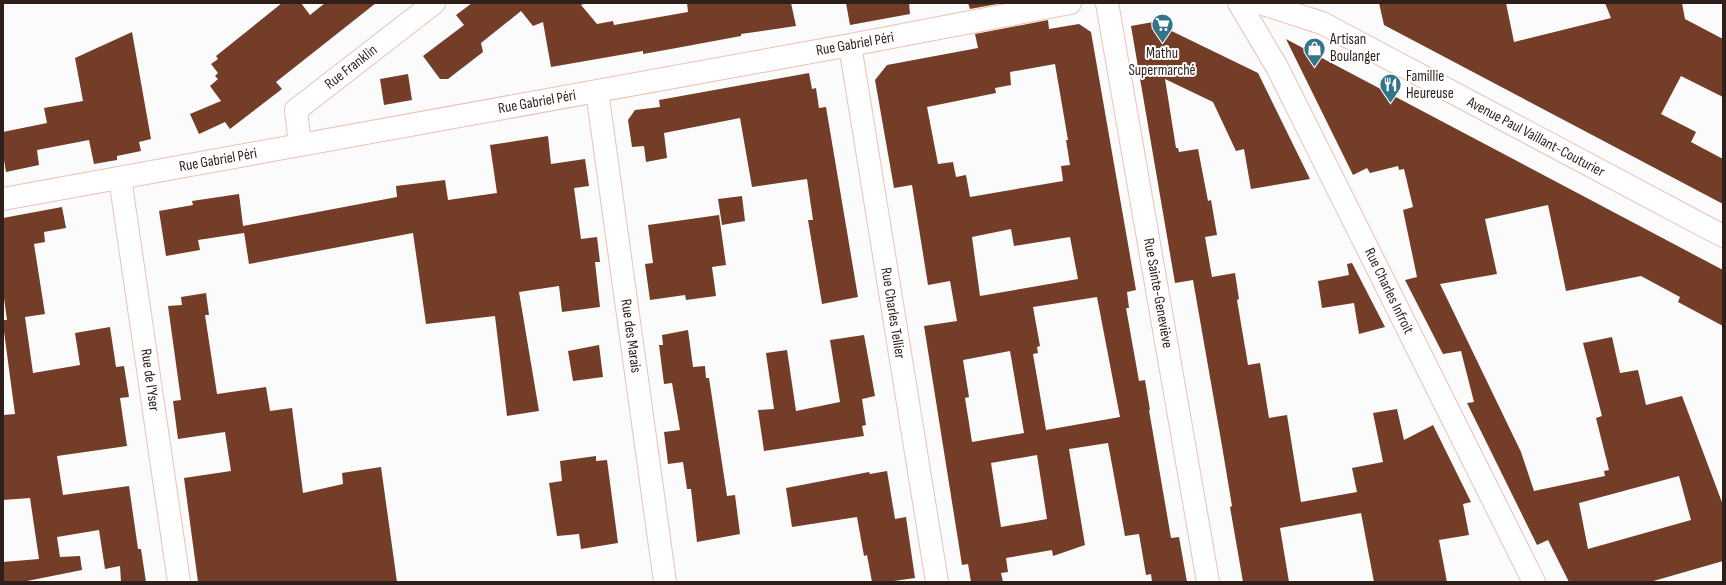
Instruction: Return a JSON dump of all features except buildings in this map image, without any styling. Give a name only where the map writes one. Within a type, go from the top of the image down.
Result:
[{"type":"street","name":"Rue Franklin","points":[[300,145],[296,110],[434,3]]},
{"type":"street","name":"Rue Gabriel Péri","points":[[3,199],[850,45],[1070,3]]},
{"type":"street","name":"Rue Sainte-Geneviève","points":[[1107,3],[1208,582]]},
{"type":"street","name":"Rue Charles Infroit","points":[[1239,3],[1277,67],[1534,582]]},
{"type":"street","name":"Avenue Paul Vaillant-Couturier","points":[[1260,3],[1322,23],[1723,236]]},
{"type":"street","name":"Rue Charles Tellier","points":[[850,45],[937,582]]},
{"type":"street","name":"Rue des Marais","points":[[597,91],[665,582]]},
{"type":"street","name":"Rue de l'Yser","points":[[120,178],[179,582]]},
{"type":"place","name":"Mathu Supermarché","points":[[1162,44]]},
{"type":"place","name":"Artisan Boulanger","points":[[1315,68]]},
{"type":"place","name":"Famillie Heureuse","points":[[1390,104]]}]
